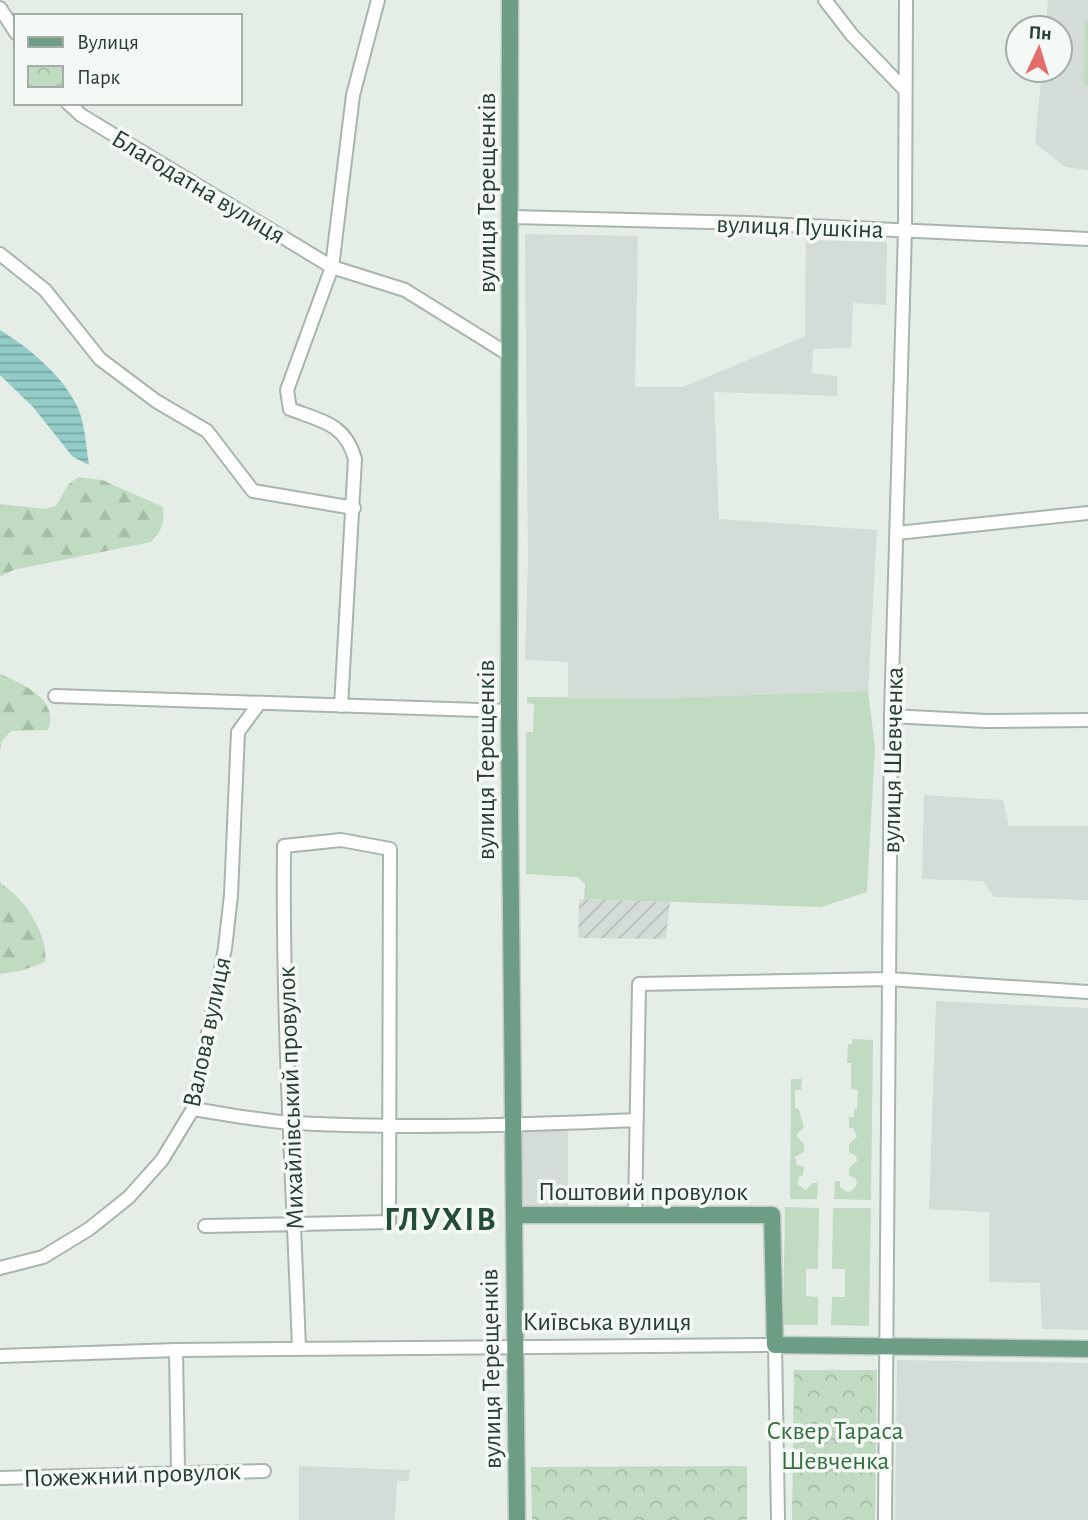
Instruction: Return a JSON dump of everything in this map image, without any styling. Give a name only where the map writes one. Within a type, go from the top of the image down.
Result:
[{"type":"main road","name":"вулиця Терещенків","points":[[510,0],[512,217],[509,711],[517,1520]]},
{"type":"main road","name":"Поштовий провулок","points":[[514,1215],[772,1215],[775,1345]]},
{"type":"main road","name":"Київська вулиця","points":[[775,1345],[1088,1349]]},
{"type":"street","points":[[341,706],[355,459],[351,441],[336,427],[290,409],[287,390],[332,267],[354,95],[378,0]]},
{"type":"street","points":[[825,0],[852,35],[904,89]]},
{"type":"street","name":"вулиця Шевченка","points":[[885,1520],[891,716],[905,230],[906,0]]},
{"type":"street","points":[[0,8],[14,30]]},
{"type":"street","name":"Благодатна вулиця","points":[[70,105],[82,115],[332,267],[405,290],[511,356]]},
{"type":"street","name":"вулиця Пушкіна","points":[[512,217],[1088,239]]},
{"type":"street","points":[[0,254],[45,290],[100,359],[156,401],[207,431],[253,491],[354,509]]},
{"type":"street","points":[[897,533],[1088,513]]},
{"type":"street","points":[[55,695],[258,705],[509,711]]},
{"type":"street","name":"Валова вулиця","points":[[0,1268],[43,1257],[89,1229],[129,1197],[162,1160],[193,1109],[225,948],[231,895],[238,732],[258,705]]},
{"type":"street","points":[[891,716],[986,721],[1088,720]]},
{"type":"street","name":"Михайлівський провулок","points":[[299,1349],[284,944],[284,846],[341,840],[390,849],[391,1126]]},
{"type":"street","points":[[635,1216],[639,984],[889,979],[1088,992]]},
{"type":"street","points":[[193,1109],[291,1123],[391,1126],[513,1126],[637,1120]]},
{"type":"street","points":[[205,1226],[389,1222],[391,1126]]},
{"type":"street","points":[[775,1345],[778,1520]]},
{"type":"street","name":"Київська вулиця","points":[[0,1356],[176,1350],[775,1345]]},
{"type":"street","points":[[176,1350],[178,1471]]},
{"type":"street","name":"Пожежний провулок","points":[[0,1478],[178,1471],[264,1471]]},
{"type":"shaded area","points":[[1048,0],[1088,0],[1088,170],[1065,167],[1035,143],[1041,84],[1074,84],[1074,14],[1047,14]]},
{"type":"shaded area","points":[[525,234],[638,236],[635,387],[683,387],[805,336],[806,240],[887,242],[886,305],[853,303],[851,348],[813,349],[812,373],[837,376],[837,396],[714,392],[719,519],[877,530],[868,691],[665,698],[568,697],[568,662],[525,660],[528,561]]},
{"type":"shaded area","points":[[924,795],[1003,800],[1009,826],[1088,826],[1088,900],[994,897],[983,881],[922,879]]},
{"type":"shaded area","points":[[579,899],[670,902],[666,939],[578,938]]},
{"type":"shaded area","points":[[936,1001],[1088,1008],[1088,1330],[1042,1329],[1040,1283],[989,1282],[989,1212],[929,1209]]},
{"type":"shaded area","points":[[568,1129],[568,1206],[520,1207],[521,1130]]},
{"type":"shaded area","points":[[897,1360],[1088,1363],[1088,1520],[895,1520]]},
{"type":"shaded area","points":[[299,1466],[410,1470],[409,1481],[397,1481],[395,1520],[299,1520]]},
{"type":"green space","points":[[1085,21],[1088,21],[1088,86],[1084,86]]},
{"type":"green space","points":[[78,477],[102,480],[163,507],[164,518],[158,534],[151,542],[13,570],[0,577],[0,504],[44,509],[56,506],[68,485]]},
{"type":"green space","points":[[0,674],[38,695],[49,710],[50,720],[48,730],[11,731],[2,741],[0,751]]},
{"type":"green space","points":[[868,691],[875,747],[867,892],[821,907],[584,899],[585,884],[578,877],[526,874],[526,732],[533,732],[534,704],[527,703],[527,697],[665,698]]},
{"type":"green space","points":[[0,879],[1,884],[26,908],[39,929],[45,962],[21,971],[0,974]]},
{"type":"green space","points":[[852,1039],[873,1040],[871,1200],[834,1199],[835,1181],[840,1181],[840,1187],[847,1192],[852,1191],[857,1184],[856,1179],[849,1175],[849,1168],[857,1161],[856,1156],[849,1152],[849,1144],[857,1137],[854,1129],[849,1127],[849,1117],[854,1117],[854,1109],[857,1109],[858,1090],[851,1089],[851,1063],[847,1063],[848,1044],[852,1044]]},
{"type":"green space","points":[[791,1079],[802,1079],[801,1090],[795,1090],[795,1108],[799,1109],[804,1127],[796,1135],[804,1144],[804,1152],[795,1157],[797,1165],[804,1167],[803,1175],[799,1177],[797,1184],[806,1190],[812,1183],[818,1183],[817,1199],[790,1199]]},
{"type":"green space","points":[[785,1207],[819,1208],[818,1269],[806,1269],[806,1296],[818,1297],[818,1325],[783,1325]]},
{"type":"green space","points":[[833,1208],[871,1208],[869,1326],[831,1325],[832,1297],[845,1297],[845,1269],[832,1269]]},
{"type":"green space","name":"Сквер Тараса Шевченка","points":[[794,1370],[877,1370],[875,1520],[792,1520]]},
{"type":"green space","points":[[747,1466],[747,1520],[532,1520],[531,1467]]},
{"type":"water","points":[[0,330],[44,363],[71,395],[82,419],[89,465],[73,457],[33,407],[0,375]]},
{"type":"district","name":"ГЛУХІВ","points":[[441,1218]]}]
